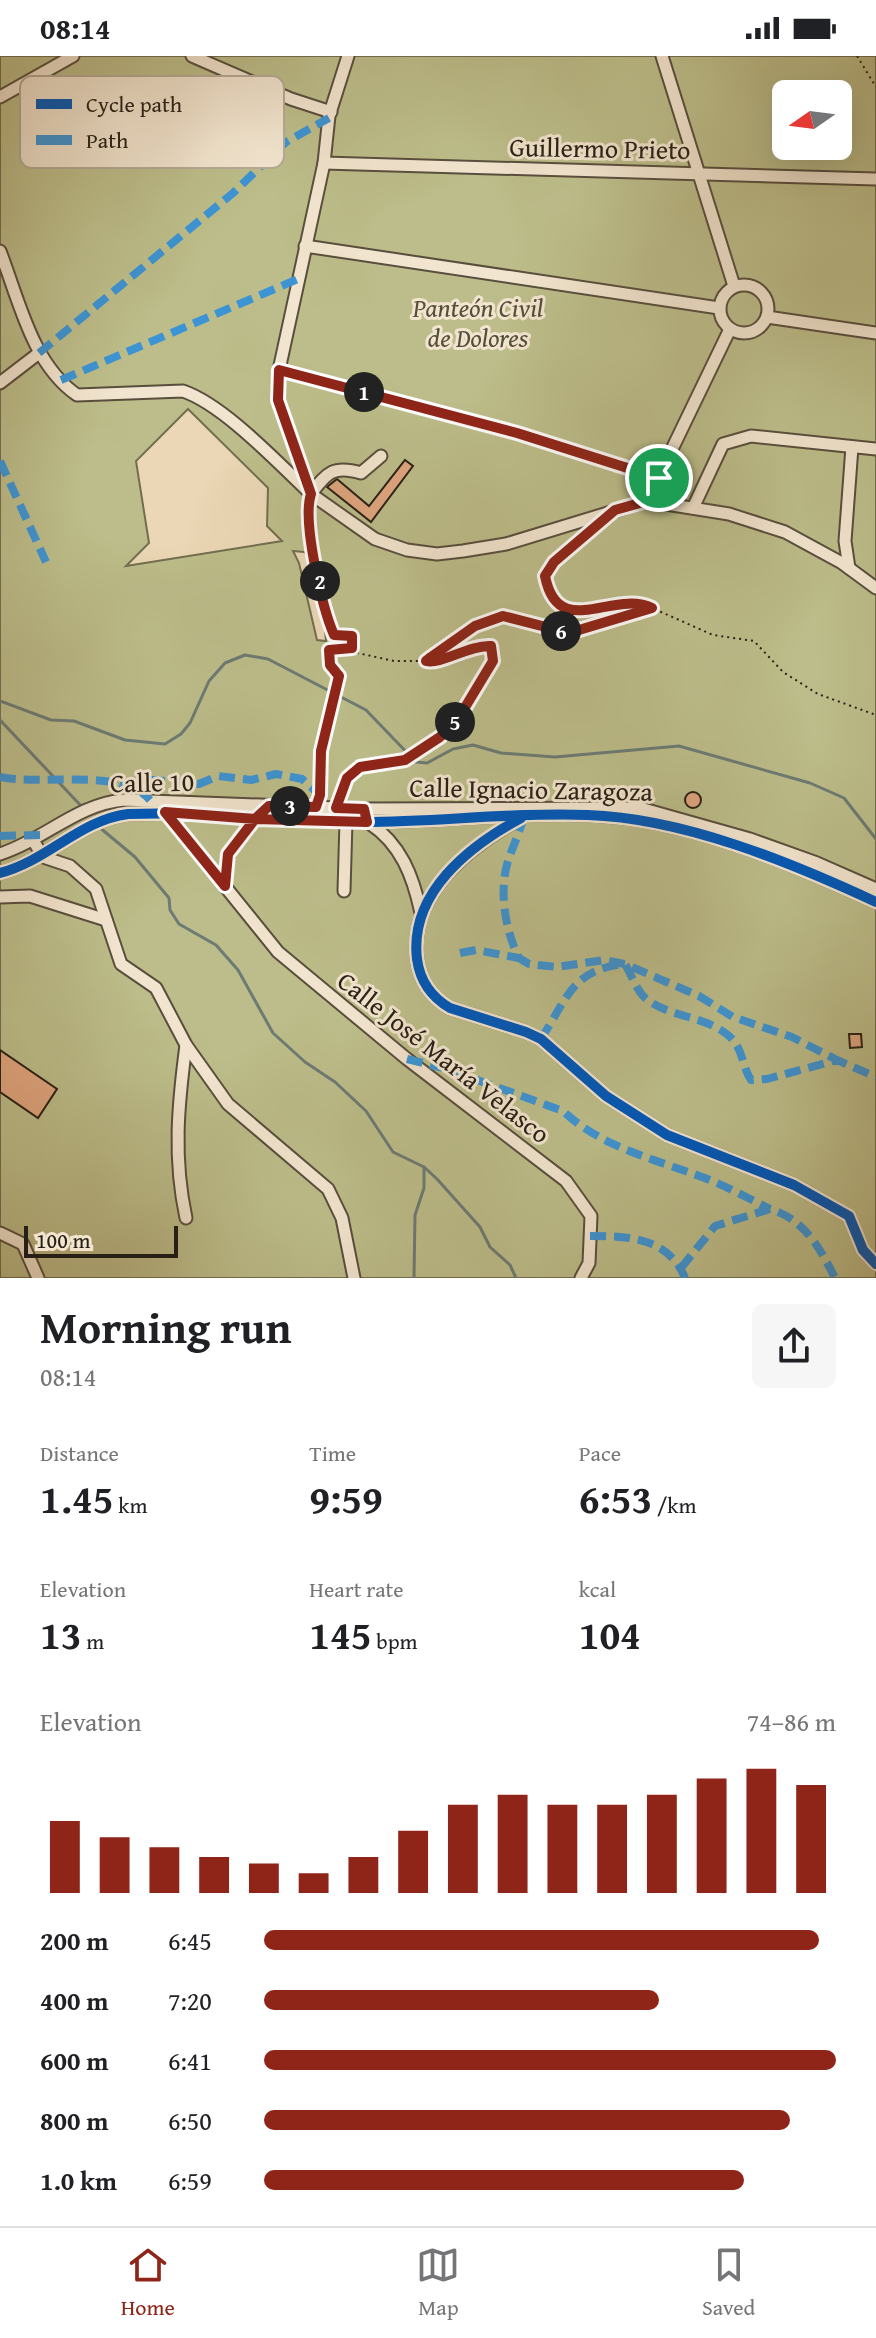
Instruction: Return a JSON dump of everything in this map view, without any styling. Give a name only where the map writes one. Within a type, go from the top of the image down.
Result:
[{"type":"street","points":[[37,76],[73,56]]},
{"type":"street","points":[[192,56],[235,76]]},
{"type":"street","points":[[311,494],[278,400],[279,370],[324,163],[331,112],[348,56]]},
{"type":"street","points":[[662,56],[734,286]]},
{"type":"street","points":[[0,97],[20,86]]},
{"type":"street","points":[[284,95],[331,112]]},
{"type":"street","name":"Guillermo Prieto","points":[[324,163],[876,179]]},
{"type":"street","points":[[305,246],[719,308]]},
{"type":"street","points":[[0,251],[39,353],[64,386],[77,395],[183,391],[194,395],[240,429],[311,494],[375,539],[407,550],[437,554],[506,544],[647,501],[729,514],[785,532],[849,568],[876,588]]},
{"type":"street","points":[[748,285],[760,291],[768,303],[767,317],[751,332],[730,329],[719,308],[723,295],[734,286],[748,285]]},
{"type":"street","points":[[767,317],[876,333]]},
{"type":"street","points":[[647,501],[730,329]]},
{"type":"street","points":[[0,383],[39,353]]},
{"type":"street","points":[[279,370],[517,433],[659,478]]},
{"type":"street","points":[[693,508],[723,444],[751,436],[876,449]]},
{"type":"street","points":[[849,568],[845,541],[852,447]]},
{"type":"street","points":[[311,494],[327,472],[342,467],[361,473],[381,456]]},
{"type":"street","name":"Calle José María Velasco","points":[[156,800],[289,961],[461,1101],[566,1181],[591,1216],[589,1263],[581,1278]]},
{"type":"street","name":"Calle 10","points":[[0,854],[33,840],[86,810],[113,801],[269,806]]},
{"type":"street","points":[[225,886],[228,854],[269,806]]},
{"type":"street","name":"Calle Ignacio Zaragoza","points":[[269,806],[364,809],[640,808],[763,844],[876,889]]},
{"type":"street","points":[[364,809],[367,822]]},
{"type":"street","name":"Calle 10","points":[[0,873],[43,857],[98,821],[165,812],[255,819]]},
{"type":"street","name":"Calle Ignacio Zaragoza","points":[[255,819],[367,822],[587,815],[638,820],[739,848],[823,877],[876,902]]},
{"type":"street","name":"Calle Ignacio Zaragoza","points":[[524,816],[474,847],[439,884],[421,913],[415,940],[418,969],[438,1001],[534,1035],[606,1096],[667,1135],[794,1185],[849,1216],[863,1250],[876,1264]]},
{"type":"street","points":[[344,891],[346,821]]},
{"type":"street","name":"Calle Ignacio Zaragoza","points":[[367,822],[385,834],[398,851],[410,873],[421,913]]},
{"type":"street","points":[[33,840],[43,857],[70,866],[96,889],[121,964],[156,988],[186,1045],[228,1104],[328,1189],[342,1218],[354,1278]]},
{"type":"street","points":[[0,897],[30,896],[106,920]]},
{"type":"street","points":[[186,1045],[176,1133],[176,1173],[186,1218]]},
{"type":"street","points":[[0,1233],[23,1244],[38,1278]]},
{"type":"path","points":[[857,56],[876,87]]},
{"type":"path","points":[[311,494],[307,507],[308,527],[331,629],[334,635],[352,636],[352,648],[329,650],[330,665],[339,676],[330,725],[321,751],[320,795],[316,807]]},
{"type":"path","points":[[598,526],[554,562],[545,576],[548,593],[559,606],[569,610],[642,603],[713,635],[754,641],[783,672],[818,694],[876,715]]},
{"type":"path","points":[[426,661],[475,626],[503,616],[569,633],[652,608]]},
{"type":"path","points":[[329,653],[353,652],[394,661],[434,663],[473,646],[491,646],[493,661],[458,719],[440,737],[405,760],[360,767],[347,778],[336,808]]},
{"type":"green space","name":"Panteón Civil de Dolores","points":[[0,56],[876,56],[876,1278],[0,1278]],"holes":[[[188,409],[268,488],[267,526],[282,541],[126,566],[149,543],[136,461]],[[293,551],[304,552],[318,562],[326,641],[317,640],[299,563]]]},
{"type":"building","points":[[405,460],[413,466],[371,522],[327,487],[337,479],[369,506]]},
{"type":"building","points":[[690,792],[696,792],[701,800],[699,806],[690,808],[685,803],[685,797]]},
{"type":"building","points":[[849,1034],[861,1034],[862,1047],[850,1048]]},
{"type":"building","points":[[0,1050],[57,1089],[38,1118],[0,1092]]},
{"type":"waterway","points":[[0,701],[51,720],[74,721],[125,740],[165,744],[181,734],[190,723],[209,681],[225,663],[245,655],[268,659],[366,710],[416,762],[427,763],[453,749],[473,745],[501,753],[555,757],[679,746],[810,783],[844,798],[876,839]]},
{"type":"waterway","points":[[0,720],[84,809]]},
{"type":"waterway","points":[[99,827],[135,857],[169,898],[170,910],[179,924],[216,945],[238,970],[273,1033],[366,1111],[393,1152],[424,1167],[437,1179],[480,1227],[490,1247],[510,1265],[516,1278]]},
{"type":"waterway","points":[[414,1278],[415,1215],[424,1188],[424,1167]]},
{"type":"marked path","points":[[284,144],[329,118]]},
{"type":"marked path","points":[[39,353],[233,193],[259,168]]},
{"type":"marked path","points":[[61,380],[298,279]]},
{"type":"marked path","points":[[0,461],[46,562]]},
{"type":"marked path","points":[[125,783],[153,780],[199,784],[218,776],[251,780],[276,774],[302,779],[320,795]]},
{"type":"marked path","points":[[0,777],[101,781],[137,790],[150,800]]},
{"type":"marked path","points":[[524,816],[504,883],[507,922],[519,958],[529,964],[557,967],[604,960],[625,964],[699,996],[733,1017],[792,1037],[837,1060]]},
{"type":"marked path","points":[[0,836],[41,835]]},
{"type":"marked path","points":[[460,953],[476,950],[519,958]]},
{"type":"marked path","points":[[541,1039],[565,999],[582,979],[607,967],[625,964],[641,994],[654,1004],[709,1024],[729,1036],[737,1046],[751,1080],[767,1079],[837,1060],[876,1077]]},
{"type":"marked path","points":[[407,1059],[447,1069],[563,1111],[611,1143],[711,1181],[770,1209]]},
{"type":"marked path","points":[[681,1268],[715,1226],[770,1209],[802,1227],[835,1278]]},
{"type":"marked path","points":[[590,1236],[632,1238],[657,1247],[678,1264],[685,1278]]},
{"type":"cycle path","points":[[0,873],[33,860],[94,824],[128,814],[364,822],[588,815],[661,824],[698,833],[772,858],[876,902]]},
{"type":"cycle path","points":[[521,818],[463,858],[446,874],[433,893],[417,935],[418,967],[432,993],[450,1008],[541,1039],[606,1096],[667,1135],[794,1185],[849,1216],[863,1250],[876,1264]]},
{"type":"route","points":[[659,478],[517,433],[279,370],[278,400],[311,494],[307,507],[308,527],[325,607],[334,635],[352,636],[352,648],[329,650],[330,665],[334,665],[335,675],[339,676],[330,725],[321,751],[320,795],[316,807],[269,806],[255,819],[165,812],[225,886],[228,854],[237,838],[255,819],[367,822],[364,809],[336,808],[347,778],[360,767],[405,760],[440,737],[458,719],[493,661],[491,646],[473,646],[434,663],[426,661],[431,657],[475,626],[503,616],[569,633],[652,608],[642,603],[629,603],[569,610],[559,606],[548,593],[545,576],[554,562],[615,510],[647,501],[659,478]]}]
